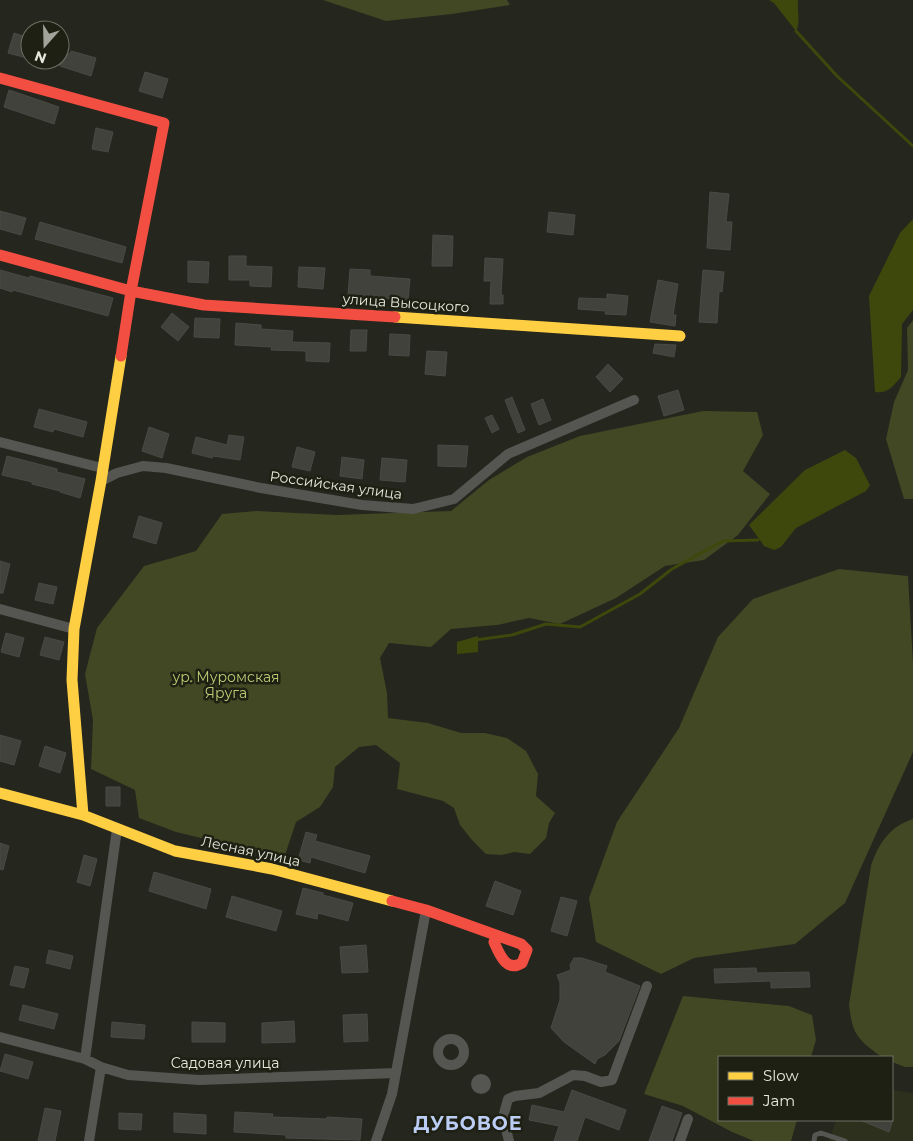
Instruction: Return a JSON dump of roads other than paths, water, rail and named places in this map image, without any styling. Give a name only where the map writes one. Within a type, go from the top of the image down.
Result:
[{"type":"street","points":[[0,78],[164,123],[131,290],[74,629],[72,680],[83,815]]},
{"type":"street","name":"улица Высоцкого","points":[[0,255],[131,290],[204,305],[680,336]]},
{"type":"street","name":"Российская улица","points":[[100,481],[116,473],[143,466],[166,468],[325,499],[413,510],[454,499],[508,454],[634,400]]},
{"type":"street","points":[[0,442],[102,468]]},
{"type":"street","points":[[0,609],[74,629]]},
{"type":"street","name":"Лесная улица","points":[[0,794],[83,815],[175,851],[272,869],[426,910],[496,936]]},
{"type":"street","points":[[85,1059],[118,829]]},
{"type":"street","points":[[376,1141],[392,1094],[426,910]]},
{"type":"street","points":[[509,1141],[504,1117],[508,1100],[515,1096],[538,1093],[573,1075],[585,1076],[601,1082],[612,1080],[647,986]]},
{"type":"street","name":"Садовая улица","points":[[0,1037],[85,1059],[101,1067],[128,1074],[199,1080],[396,1073]]},
{"type":"street","points":[[89,1141],[101,1067]]},
{"type":"street","points":[[680,1141],[688,1119]]},
{"type":"lane","points":[[814,1141],[815,1135],[821,1133],[845,1141]]},
{"type":"waterway","points":[[796,31],[837,76],[913,146]]},
{"type":"waterway","points":[[475,640],[512,635],[546,624],[580,627],[640,594],[672,569],[723,541],[758,540]]},
{"type":"district","name":"ДУБОВОЕ","points":[[468,1123]]},
{"type":"park label","name":"ур. Муромская Яруга","points":[[226,686]]}]
